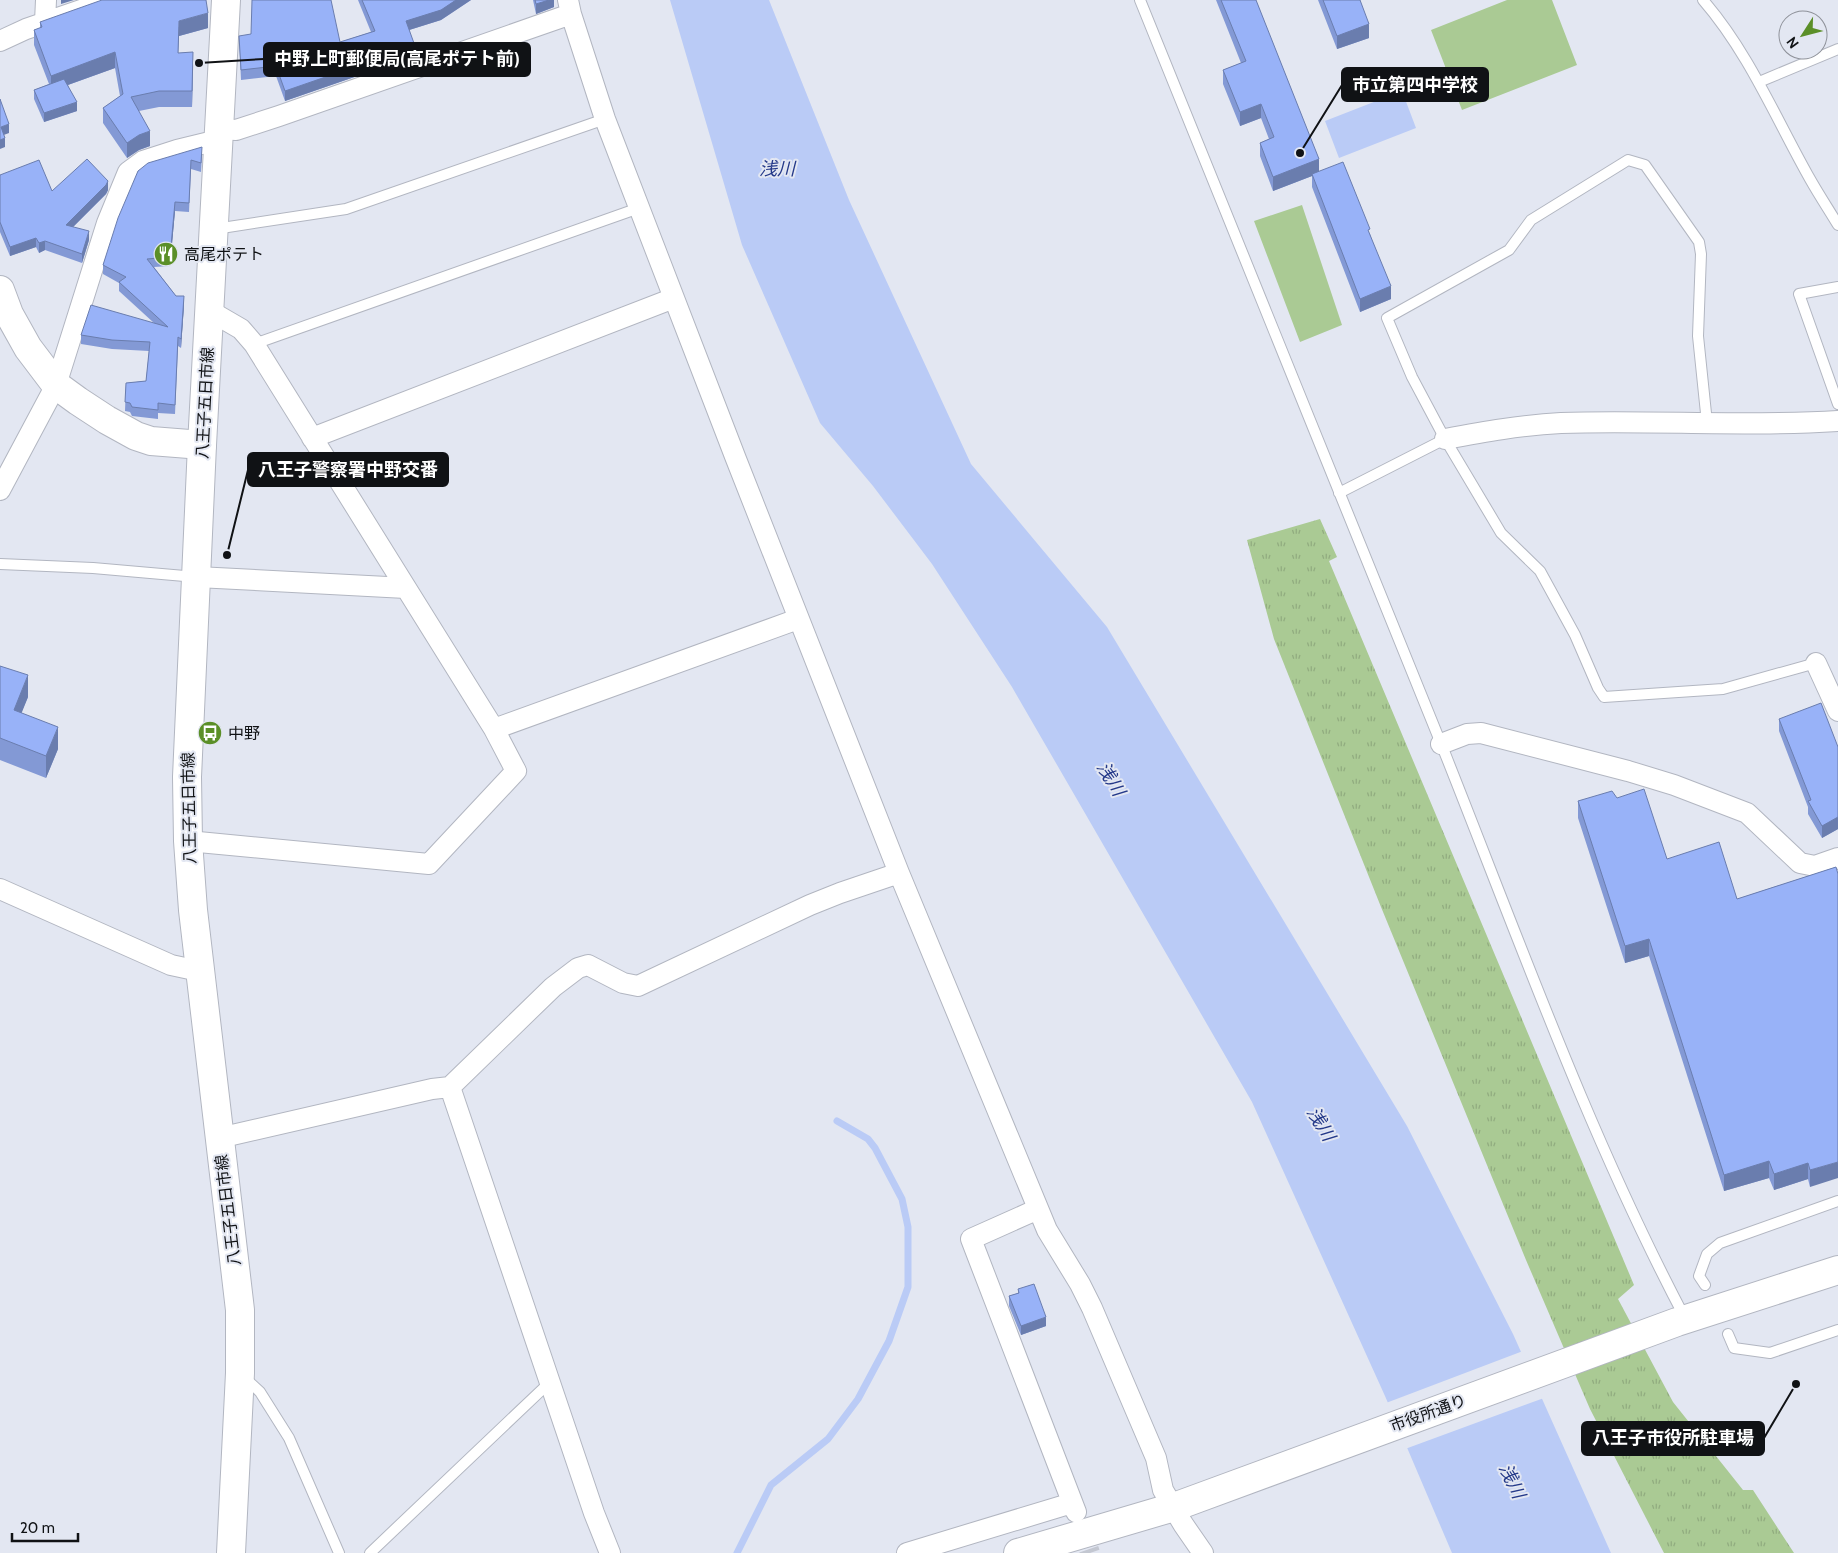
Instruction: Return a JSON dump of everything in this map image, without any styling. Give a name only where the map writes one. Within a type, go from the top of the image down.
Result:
[{"type":"main road","name":"八王子五日市線","points":[[226,0],[202,445],[187,777],[188,841],[199,971],[240,1310],[240,1373],[231,1553]]},
{"type":"main road","points":[[0,290],[9,314],[28,348],[56,385],[100,416],[136,436],[151,441],[202,445]]},
{"type":"main road","name":"市役所通り","points":[[1018,1553],[1179,1505],[1682,1321],[1838,1270]]},
{"type":"street","points":[[45,22],[46,0]]},
{"type":"street","points":[[0,41],[45,22],[110,0]]},
{"type":"street","points":[[0,490],[56,385],[108,223],[128,172],[143,161],[279,116],[570,7],[605,119],[798,619],[899,873],[1047,1230],[1080,1284],[1092,1308],[1156,1458],[1163,1490],[1179,1505],[1183,1524],[1203,1553]]},
{"type":"street","points":[[312,438],[674,298]]},
{"type":"street","points":[[188,841],[429,864],[516,771],[494,729],[254,344],[241,329],[210,311]]},
{"type":"street","points":[[1445,439],[1560,423],[1788,424],[1838,421]]},
{"type":"street","points":[[197,577],[406,588]]},
{"type":"street","points":[[494,729],[798,619]]},
{"type":"street","points":[[1816,662],[1837,707]]},
{"type":"street","points":[[1441,744],[1467,734],[1481,733],[1628,771],[1674,785],[1747,813],[1800,863],[1815,866],[1838,858]]},
{"type":"street","points":[[219,1138],[432,1089],[450,1087],[553,987],[578,968],[588,965],[623,983],[638,986],[840,892],[899,873]]},
{"type":"street","points":[[0,889],[171,965],[199,971]]},
{"type":"street","points":[[450,1087],[594,1513],[610,1553]]},
{"type":"street","points":[[907,1553],[1074,1508],[971,1239],[1038,1209]]},
{"type":"lane","points":[[1140,0],[1590,1118],[1682,1321]]},
{"type":"lane","points":[[1703,0],[1735,43],[1759,82],[1810,180],[1838,225]]},
{"type":"lane","points":[[1759,82],[1838,49]]},
{"type":"lane","points":[[215,229],[346,209],[605,119]]},
{"type":"lane","points":[[1707,423],[1698,336],[1701,254],[1698,242],[1645,165],[1628,160],[1531,220],[1509,250],[1386,318],[1412,377],[1445,439],[1501,533],[1540,571],[1604,697],[1724,689],[1816,662]]},
{"type":"lane","points":[[254,344],[639,208]]},
{"type":"lane","points":[[1838,287],[1799,294],[1838,404]]},
{"type":"lane","points":[[1339,493],[1445,439]]},
{"type":"lane","points":[[0,564],[93,568],[197,577]]},
{"type":"lane","points":[[1705,1285],[1699,1276],[1708,1254],[1720,1243],[1838,1201]]},
{"type":"lane","points":[[1728,1334],[1734,1348],[1770,1353],[1838,1330]]},
{"type":"lane","points":[[240,1373],[260,1392],[288,1438],[339,1553]]},
{"type":"lane","points":[[370,1553],[550,1382]]},
{"type":"green space","points":[[1507,0],[1552,0],[1577,65],[1462,110],[1431,30]]},
{"type":"green space","points":[[1302,205],[1342,325],[1300,342],[1254,221]]},
{"type":"green space","points":[[1320,519],[1337,557],[1329,561],[1634,1285],[1618,1299],[1673,1402],[1743,1490],[1753,1490],[1794,1553],[1664,1553],[1590,1409],[1526,1260],[1381,907],[1274,639],[1247,540]]},
{"type":"water","name":"浅川","points":[[670,0],[769,0],[849,200],[971,464],[1107,627],[1407,1126],[1513,1334],[1611,1553],[1452,1553],[1385,1396],[1252,1102],[1012,687],[932,564],[873,486],[820,423],[742,245]]},
{"type":"water","points":[[1402,91],[1416,128],[1339,158],[1325,121]]},
{"type":"pier","points":[[1523,1351],[1544,1398],[1405,1449],[1386,1403]]},
{"type":"building","points":[[102,0],[206,0],[208,13],[179,21],[178,53],[193,52],[192,91],[159,91],[131,97],[150,131],[139,135],[127,143],[103,108],[123,94],[115,52],[51,76],[34,30],[42,27],[40,22]]},
{"type":"building","points":[[252,0],[331,0],[340,42],[375,31],[362,0],[456,0],[441,10],[406,21],[415,46],[285,91],[276,66],[241,70],[239,36],[251,34]]},
{"type":"building","points":[[535,0],[549,0],[536,4]]},
{"type":"building","points":[[1221,0],[1256,0],[1319,159],[1273,177],[1260,143],[1274,137],[1261,104],[1240,112],[1223,70],[1246,61]]},
{"type":"building","points":[[1323,0],[1360,0],[1369,24],[1337,36]]},
{"type":"building","points":[[64,79],[77,102],[44,113],[34,90]]},
{"type":"building","points":[[0,99],[9,124],[1,127],[5,138],[0,140]]},
{"type":"building","points":[[202,147],[201,163],[191,160],[189,203],[175,202],[170,257],[147,259],[176,296],[184,296],[181,339],[178,337],[175,405],[158,403],[158,410],[132,407],[130,403],[125,402],[126,383],[146,381],[150,342],[112,340],[81,335],[91,305],[168,327],[119,282],[126,277],[103,265],[118,218],[138,171],[148,163]]},
{"type":"building","points":[[87,159],[108,181],[66,225],[89,231],[82,254],[45,241],[39,243],[36,238],[10,247],[0,222],[0,175],[39,160],[52,191]]},
{"type":"building","points":[[1343,162],[1391,286],[1360,299],[1312,174]]},
{"type":"building","points":[[0,666],[28,675],[14,710],[58,727],[46,756],[0,738]]},
{"type":"building","points":[[1821,703],[1838,747],[1838,817],[1822,826],[1808,801],[1811,800],[1779,719]]},
{"type":"building","points":[[1644,789],[1667,859],[1719,842],[1737,899],[1836,867],[1838,874],[1838,1162],[1810,1170],[1808,1163],[1774,1174],[1769,1161],[1724,1175],[1649,939],[1625,946],[1578,801],[1612,791],[1617,798]]},
{"type":"building","points":[[1034,1284],[1046,1317],[1021,1326],[1009,1296],[1019,1293],[1018,1289]]},
{"type":"waterway","points":[[737,1553],[771,1485],[828,1439],[858,1399],[889,1341],[908,1287],[908,1227],[902,1199],[875,1148],[868,1139],[837,1121]]},
{"type":"tunnel","points":[[1079,1521],[1090,1553]]},
{"type":"place","name":"中野上町郵便局(高尾ポテト前)","points":[[199,63]]},
{"type":"place","name":"市立第四中学校","points":[[1300,153]]},
{"type":"place","name":"高尾ポテト","points":[[166,254]]},
{"type":"place","name":"八王子警察署中野交番","points":[[227,555]]},
{"type":"place","name":"中野","points":[[210,733]]},
{"type":"place","name":"八王子市役所駐車場","points":[[1796,1384]]}]
